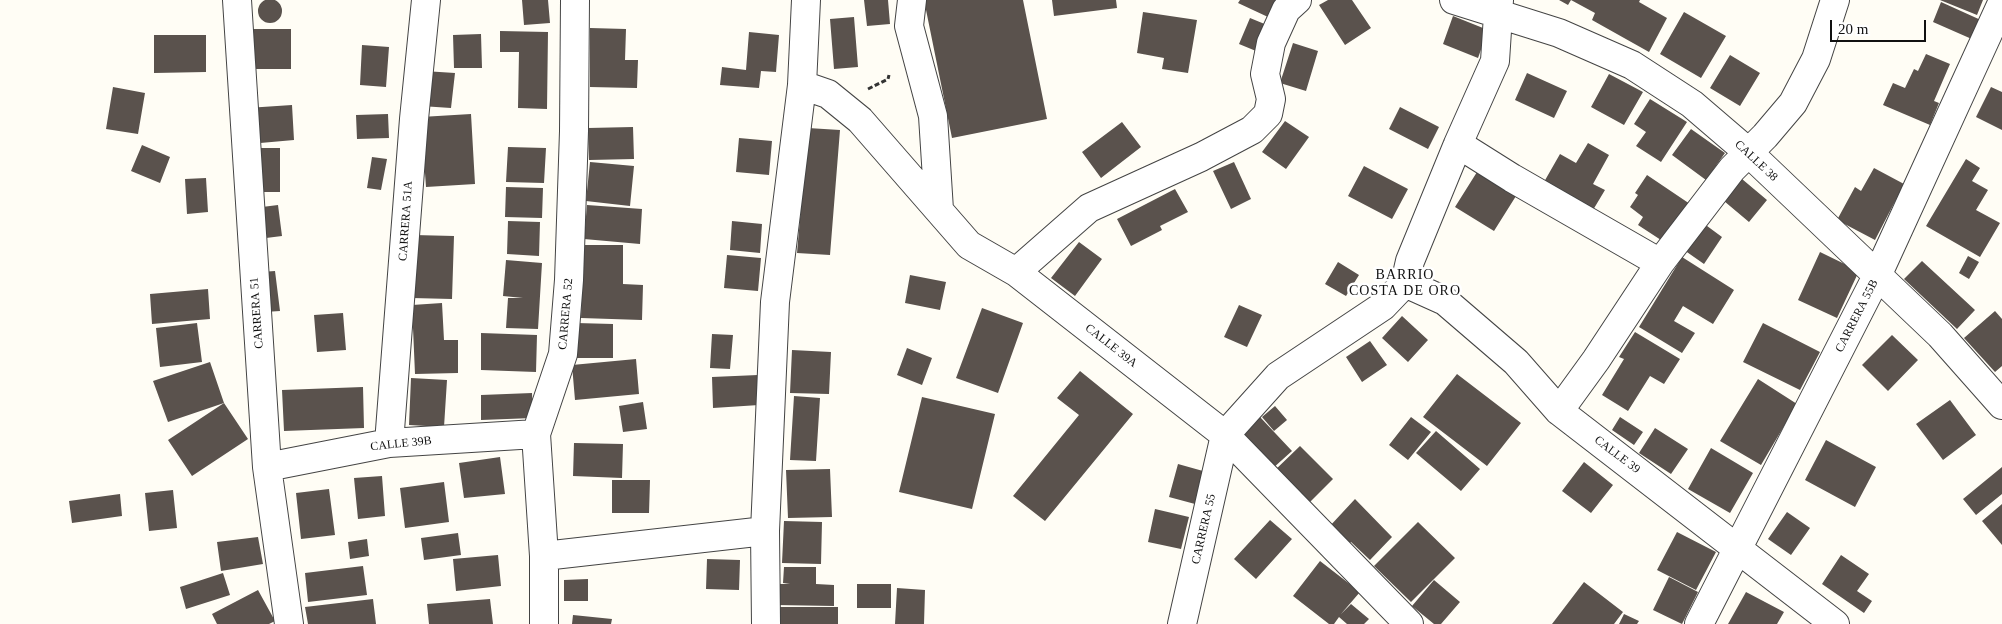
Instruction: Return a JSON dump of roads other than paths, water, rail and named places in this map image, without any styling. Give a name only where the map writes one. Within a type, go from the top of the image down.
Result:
[{"type":"street","name":"CARRERA 51","points":[[237,0],[267,467],[289,624]]},
{"type":"street","name":"CARRERA 51A","points":[[389,443],[414,119],[426,0]]},
{"type":"street","name":"CARRERA 52","points":[[544,624],[544,556],[536,434],[563,354],[569,270],[574,131],[575,0]]},
{"type":"street","points":[[766,624],[765,531],[775,302],[802,86],[806,0]]},
{"type":"street","points":[[912,0],[909,26],[932,116],[939,210]]},
{"type":"street","points":[[1016,272],[1089,208],[1201,157],[1252,130],[1268,114],[1271,99],[1265,74],[1271,42],[1286,10],[1297,0]]},
{"type":"street","name":"CALLE 38","points":[[1454,0],[1499,7],[1559,33],[1632,65],[1692,104],[1748,152],[1940,335],[2002,405]]},
{"type":"street","points":[[1559,411],[1596,360],[1660,263],[1732,170],[1766,136],[1793,103],[1816,59],[1834,0]]},
{"type":"street","name":"CARRERA 55B","points":[[1699,624],[1878,276],[2002,3]]},
{"type":"street","points":[[1225,435],[1278,376],[1383,306],[1405,283],[1410,261],[1458,144],[1495,61],[1499,7]]},
{"type":"street","name":"CALLE 39A","points":[[802,86],[828,94],[860,120],[969,245],[1016,272],[1225,435],[1409,624]]},
{"type":"street","points":[[1458,144],[1512,178],[1660,263]]},
{"type":"street","points":[[892,158],[906,162],[923,163],[934,154]]},
{"type":"street","name":"CALLE 39","points":[[1405,283],[1444,302],[1516,362],[1559,411],[1738,547],[1835,624]]},
{"type":"street","name":"CALLE 39B","points":[[267,467],[389,443],[536,434]]},
{"type":"street","name":"CARRERA 55","points":[[1182,624],[1225,435]]},
{"type":"street","points":[[544,556],[765,531]]},
{"type":"district","name":"BARRIO COSTA DE ORO","points":[[1405,284]]}]
